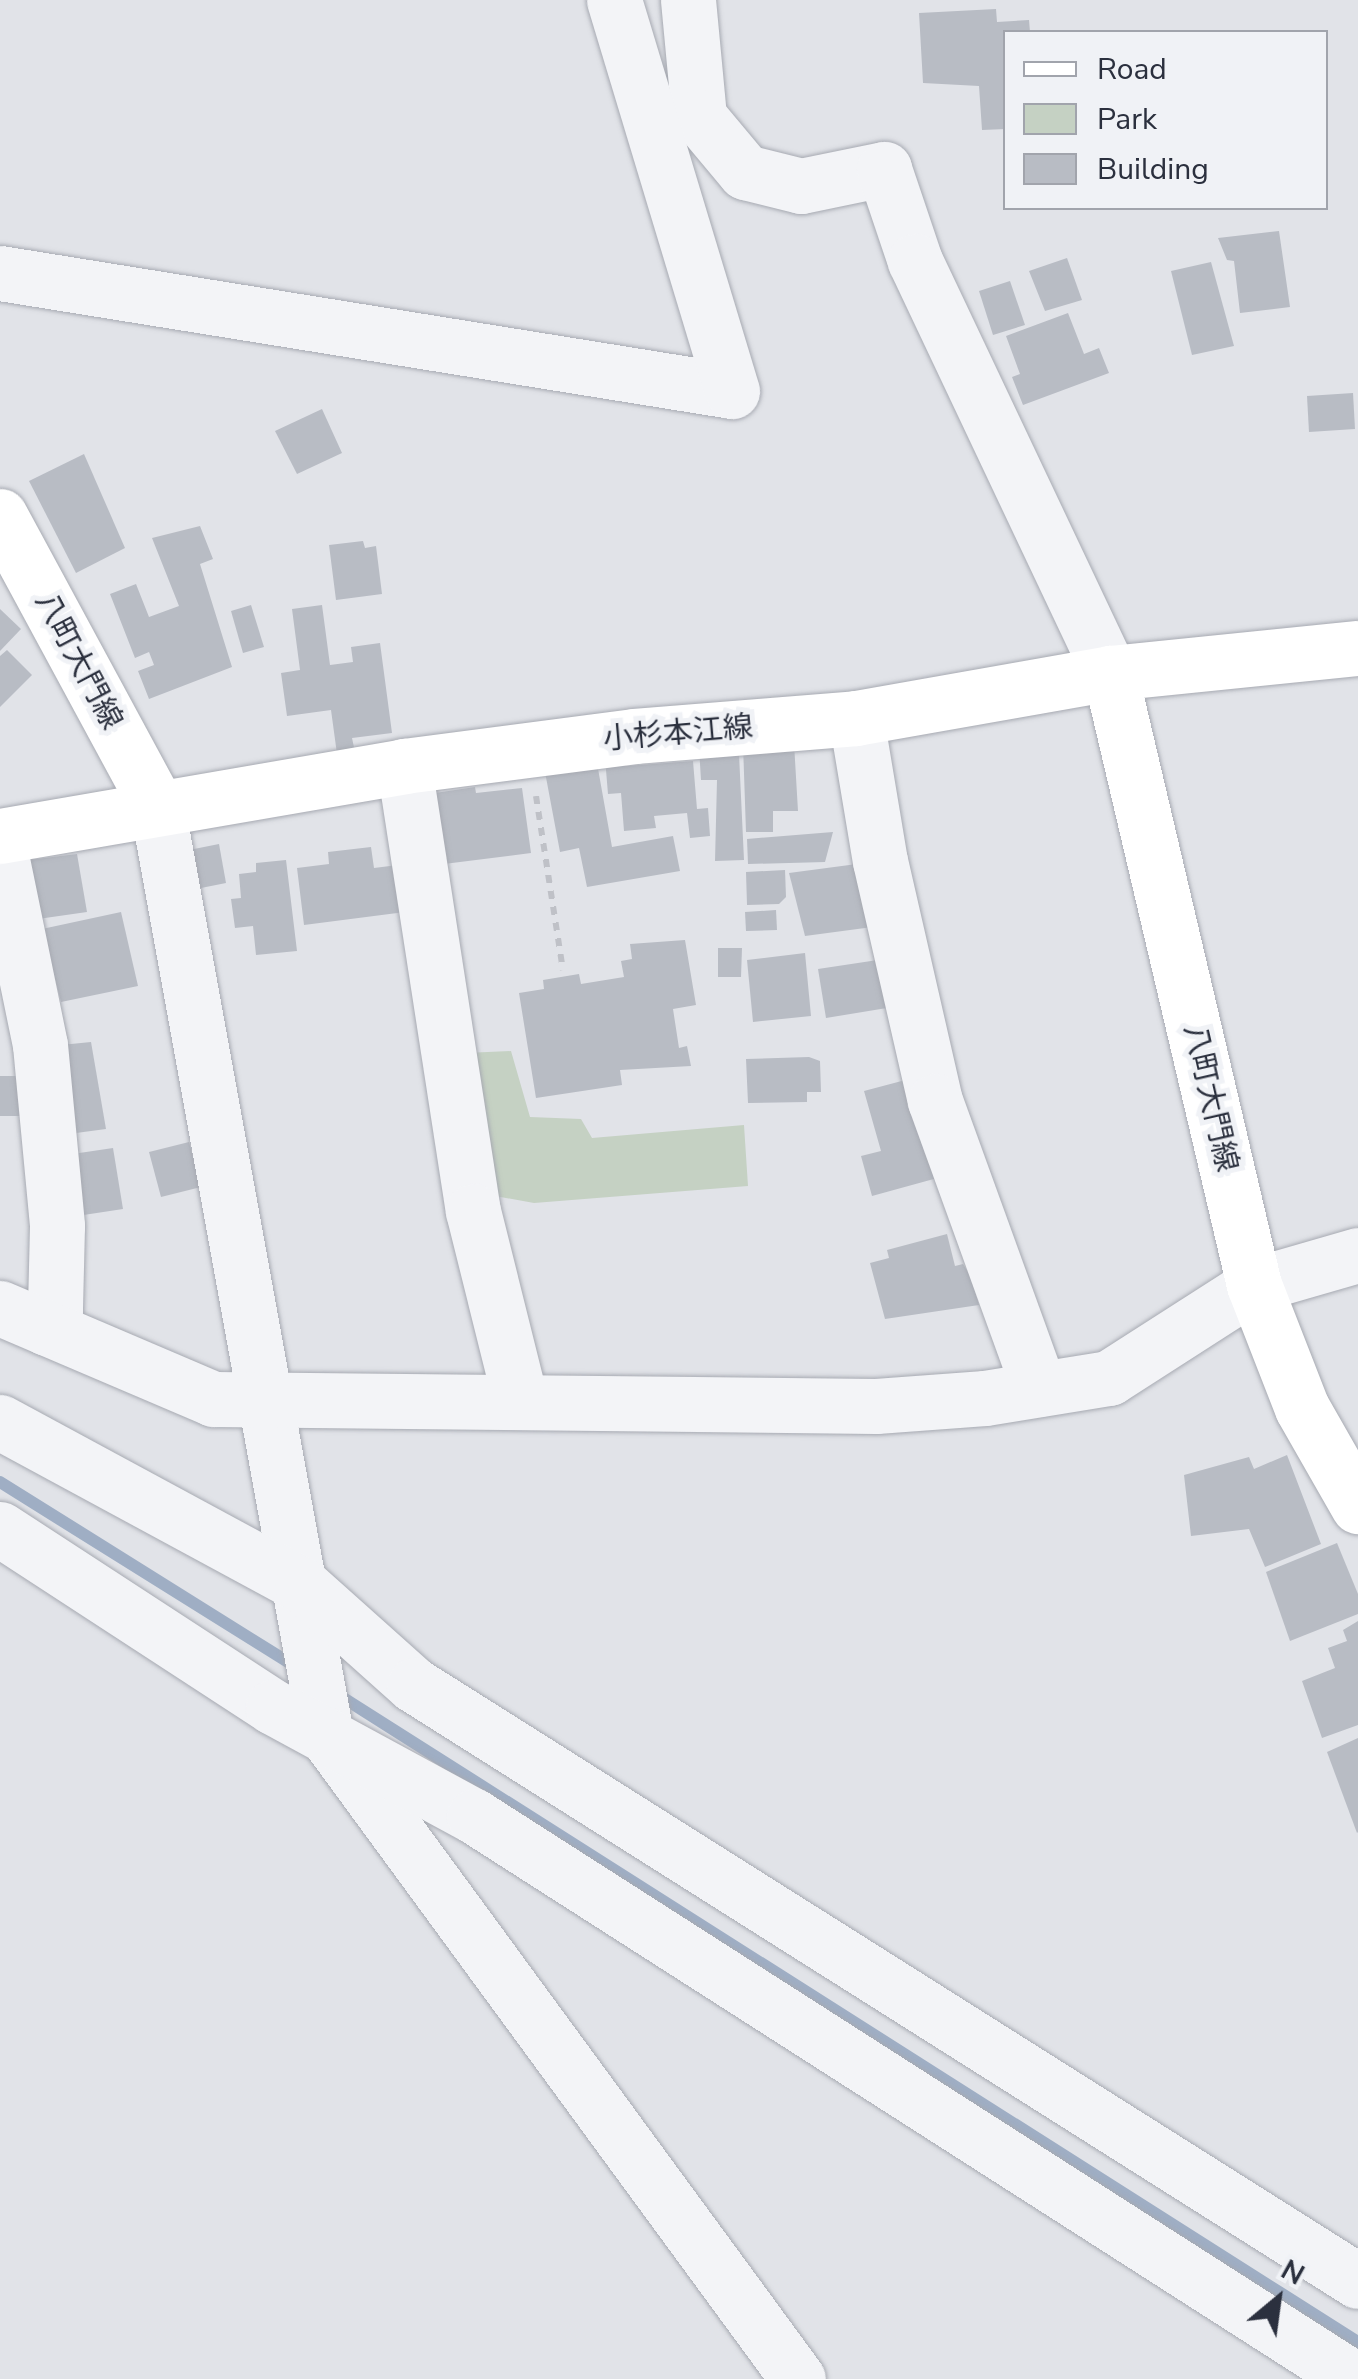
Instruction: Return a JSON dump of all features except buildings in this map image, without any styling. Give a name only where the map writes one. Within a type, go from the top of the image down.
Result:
[{"type":"main road","name":"八町大門線","points":[[0,516],[156,806]]},
{"type":"main road","name":"小杉本江線","points":[[0,836],[404,766],[856,718],[1110,672],[1358,648]]},
{"type":"main road","name":"八町大門線","points":[[1110,672],[1254,1286],[1302,1408],[1358,1506]]},
{"type":"street","points":[[0,273],[732,391],[614,0]]},
{"type":"street","points":[[688,0],[699,118],[745,172]]},
{"type":"street","points":[[664,164],[745,172],[802,186],[884,169],[915,261],[1110,672]]},
{"type":"street","points":[[856,718],[880,861],[935,1102],[1039,1390]]},
{"type":"street","points":[[404,766],[473,1211],[520,1399]]},
{"type":"street","points":[[156,806],[302,1585],[326,1735],[798,2379]]},
{"type":"street","points":[[0,850],[42,1064],[58,1226],[54,1310],[23,1318]]},
{"type":"street","points":[[23,1318],[213,1398],[266,1394],[876,1406],[1039,1390],[1109,1378],[1254,1286],[1358,1255]]},
{"type":"street","points":[[0,1422],[302,1585],[414,1685],[1358,2280]]},
{"type":"street","points":[[0,1529],[326,1735],[474,1816],[1354,2379]]},
{"type":"path","points":[[528,750],[563,970]]},
{"type":"green space","points":[[511,1051],[530,1117],[581,1119],[592,1138],[744,1125],[748,1186],[534,1203],[495,1196],[465,1053]]},
{"type":"waterway","points":[[0,1482],[296,1667]]},
{"type":"waterway","points":[[334,1692],[1358,2342]]}]
